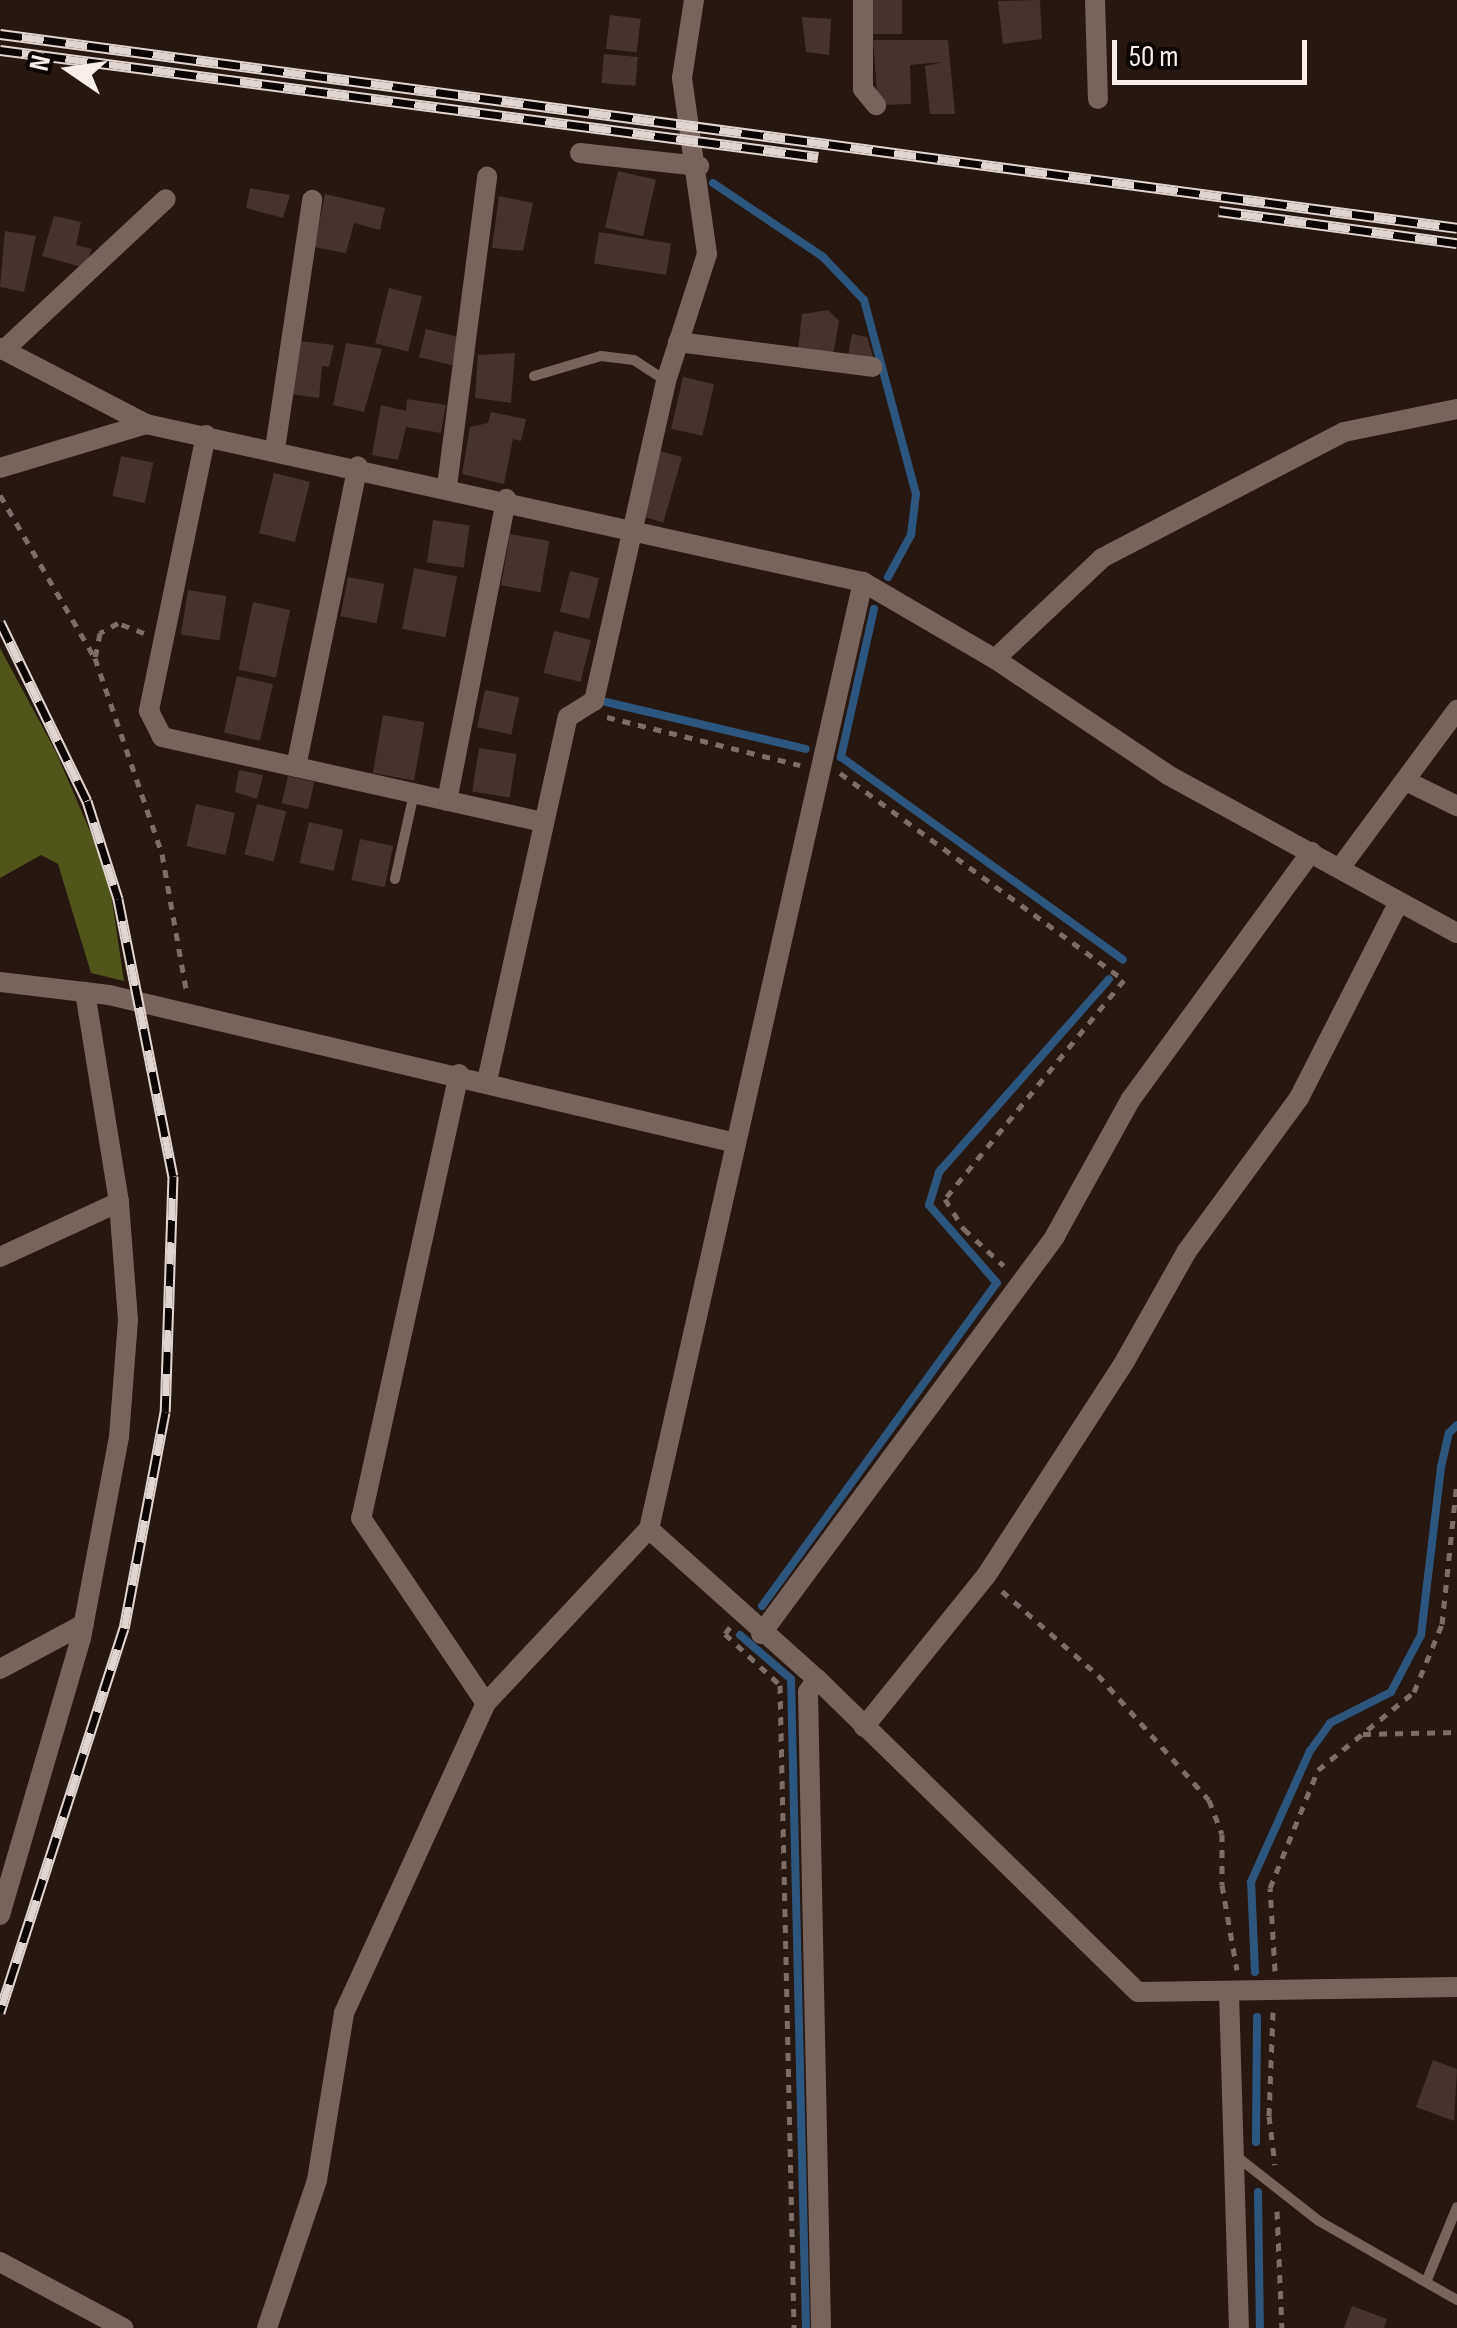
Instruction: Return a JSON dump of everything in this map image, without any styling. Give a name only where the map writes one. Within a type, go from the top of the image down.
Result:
[{"type":"street","points":[[487,1081],[568,717],[594,701],[666,381],[706,254],[699,166],[682,78],[694,0]]},
{"type":"street","points":[[863,0],[863,89],[876,105]]},
{"type":"street","points":[[1094,0],[1098,100]]},
{"type":"street","points":[[580,153],[699,166]]},
{"type":"street","points":[[447,486],[487,177]]},
{"type":"street","points":[[166,198],[2,349],[146,424],[358,466],[863,582],[995,659],[1168,776],[1457,934]]},
{"type":"street","points":[[274,449],[312,200]]},
{"type":"street","points":[[678,342],[872,368]]},
{"type":"street","points":[[995,659],[1102,558],[1344,432],[1457,409]]},
{"type":"street","points":[[0,468],[146,424]]},
{"type":"street","points":[[206,435],[149,711],[162,738],[543,822]]},
{"type":"street","points":[[296,767],[358,466]]},
{"type":"street","points":[[447,800],[506,499]]},
{"type":"street","points":[[266,2328],[317,2180],[344,2013],[486,1703],[649,1529],[863,582]]},
{"type":"street","points":[[1340,868],[1408,782],[1457,710]]},
{"type":"street","points":[[1408,782],[1457,806]]},
{"type":"street","points":[[761,1634],[1055,1236],[1131,1099],[1311,852]]},
{"type":"street","points":[[864,1727],[986,1576],[1125,1361],[1187,1251],[1299,1098],[1398,904]]},
{"type":"street","points":[[0,982],[109,995],[459,1074],[736,1143]]},
{"type":"street","points":[[0,1915],[84,1624],[119,1437],[128,1320],[119,1202],[85,992]]},
{"type":"street","points":[[459,1074],[361,1518],[486,1703]]},
{"type":"street","points":[[0,1257],[119,1202]]},
{"type":"street","points":[[649,1529],[761,1634],[817,1679],[1138,1992],[1457,1987]]},
{"type":"street","points":[[0,1669],[84,1624]]},
{"type":"street","points":[[817,1679],[808,1692],[821,2328]]},
{"type":"street","points":[[1236,1993],[1239,2328]]},
{"type":"street","points":[[0,2262],[123,2328]]},
{"type":"lane","points":[[534,376],[601,356],[634,360],[666,381]]},
{"type":"lane","points":[[394,879],[414,793]]},
{"type":"lane","points":[[1236,2156],[1275,2182],[1319,2221],[1457,2300]]},
{"type":"lane","points":[[1426,2282],[1457,2207]]},
{"type":"path","points":[[0,495],[94,658],[162,854],[182,1011]]},
{"type":"path","points":[[94,658],[100,633],[118,623],[164,640]]},
{"type":"path","points":[[580,710],[845,774],[1124,980],[945,1198],[964,1228],[1017,1279]]},
{"type":"path","points":[[1282,2328],[1269,2116],[1276,1992],[1270,1888],[1318,1770],[1414,1692],[1442,1624],[1457,1482]]},
{"type":"path","points":[[986,1576],[1098,1674],[1216,1811],[1236,1993]]},
{"type":"path","points":[[739,1614],[725,1634],[780,1685],[794,2328]]},
{"type":"path","points":[[1360,1734],[1457,1732]]},
{"type":"green space","points":[[0,648],[56,752],[108,873],[124,981],[91,973],[58,864],[41,855],[0,878]]},
{"type":"building","points":[[871,0],[902,0],[902,34],[871,34]]},
{"type":"building","points":[[1040,0],[1042,39],[1003,44],[998,1]]},
{"type":"building","points":[[610,15],[641,19],[637,53],[606,49]]},
{"type":"building","points":[[802,17],[831,19],[829,55],[806,52]]},
{"type":"building","points":[[873,40],[948,40],[955,114],[930,114],[925,66],[943,62],[910,65],[911,104],[878,105]]},
{"type":"building","points":[[604,54],[638,57],[635,86],[601,83]]},
{"type":"building","points":[[618,171],[656,180],[643,236],[605,228]]},
{"type":"building","points":[[250,188],[290,195],[283,218],[246,208]]},
{"type":"building","points":[[325,194],[385,208],[380,230],[354,223],[346,253],[314,247]]},
{"type":"building","points":[[499,196],[533,203],[523,251],[492,248]]},
{"type":"building","points":[[54,216],[81,222],[76,245],[92,249],[85,268],[42,256]]},
{"type":"building","points":[[5,231],[36,236],[24,292],[0,287]]},
{"type":"building","points":[[599,232],[671,243],[666,275],[594,264]]},
{"type":"building","points":[[389,288],[422,296],[408,352],[375,343]]},
{"type":"building","points":[[828,310],[839,321],[833,355],[798,350],[802,314]]},
{"type":"building","points":[[426,329],[459,337],[452,365],[419,357]]},
{"type":"building","points":[[852,334],[867,337],[875,363],[847,361]]},
{"type":"building","points":[[300,341],[334,345],[329,367],[322,366],[319,398],[291,394]]},
{"type":"building","points":[[346,343],[382,349],[364,412],[333,405]]},
{"type":"building","points":[[515,353],[511,403],[475,398],[478,355]]},
{"type":"building","points":[[683,377],[714,384],[702,436],[671,429]]},
{"type":"building","points":[[407,399],[446,405],[441,433],[406,427],[398,460],[372,455],[381,405],[406,411]]},
{"type":"building","points":[[491,412],[526,419],[521,441],[513,439],[504,484],[462,474],[470,427],[488,423]]},
{"type":"building","points":[[657,450],[682,457],[663,523],[638,515]]},
{"type":"building","points":[[121,456],[153,463],[145,503],[112,496]]},
{"type":"building","points":[[274,473],[310,482],[295,542],[259,533]]},
{"type":"building","points":[[433,520],[470,525],[464,568],[427,563]]},
{"type":"building","points":[[510,534],[549,541],[540,592],[501,585]]},
{"type":"building","points":[[414,568],[457,576],[445,637],[402,629]]},
{"type":"building","points":[[570,571],[599,578],[589,619],[560,612]]},
{"type":"building","points":[[348,577],[384,584],[377,623],[340,616]]},
{"type":"building","points":[[188,590],[227,596],[219,641],[181,634]]},
{"type":"building","points":[[253,602],[290,610],[276,677],[239,669]]},
{"type":"building","points":[[554,631],[591,640],[580,682],[544,673]]},
{"type":"building","points":[[237,676],[273,684],[260,741],[224,733]]},
{"type":"building","points":[[485,690],[519,697],[511,734],[477,727]]},
{"type":"building","points":[[383,715],[424,722],[414,780],[373,773]]},
{"type":"building","points":[[479,748],[517,754],[510,797],[472,791]]},
{"type":"building","points":[[239,770],[263,775],[257,799],[235,792]]},
{"type":"building","points":[[288,776],[314,782],[308,809],[282,803]]},
{"type":"building","points":[[196,804],[235,813],[225,855],[186,846]]},
{"type":"building","points":[[257,804],[286,811],[274,862],[244,854]]},
{"type":"building","points":[[309,822],[343,830],[334,871],[300,863]]},
{"type":"building","points":[[360,839],[393,846],[385,887],[351,880]]},
{"type":"building","points":[[1433,2060],[1457,2069],[1454,2121],[1416,2107]]},
{"type":"building","points":[[1352,2306],[1387,2319],[1384,2328],[1344,2328]]},
{"type":"waterway","points":[[713,183],[823,257],[864,300],[916,494],[911,535],[888,577]]},
{"type":"waterway","points":[[874,609],[841,757],[1123,960]]},
{"type":"waterway","points":[[606,702],[806,749]]},
{"type":"waterway","points":[[762,1606],[997,1283],[929,1205],[939,1172],[1109,979]]},
{"type":"waterway","points":[[1255,1972],[1251,1882],[1310,1751],[1330,1723],[1391,1692],[1421,1635],[1441,1467],[1449,1433],[1457,1425]]},
{"type":"waterway","points":[[740,1635],[791,1679],[806,2328]]},
{"type":"waterway","points":[[1256,2142],[1257,2017]]},
{"type":"waterway","points":[[1258,2192],[1260,2328]]},
{"type":"railway","points":[[0,34],[1457,228]]},
{"type":"railway","points":[[0,50],[818,157]]},
{"type":"railway","points":[[1219,211],[1457,243]]},
{"type":"railway","points":[[0,622],[87,801],[118,899],[173,1176],[165,1412],[124,1628],[0,2013]]}]
